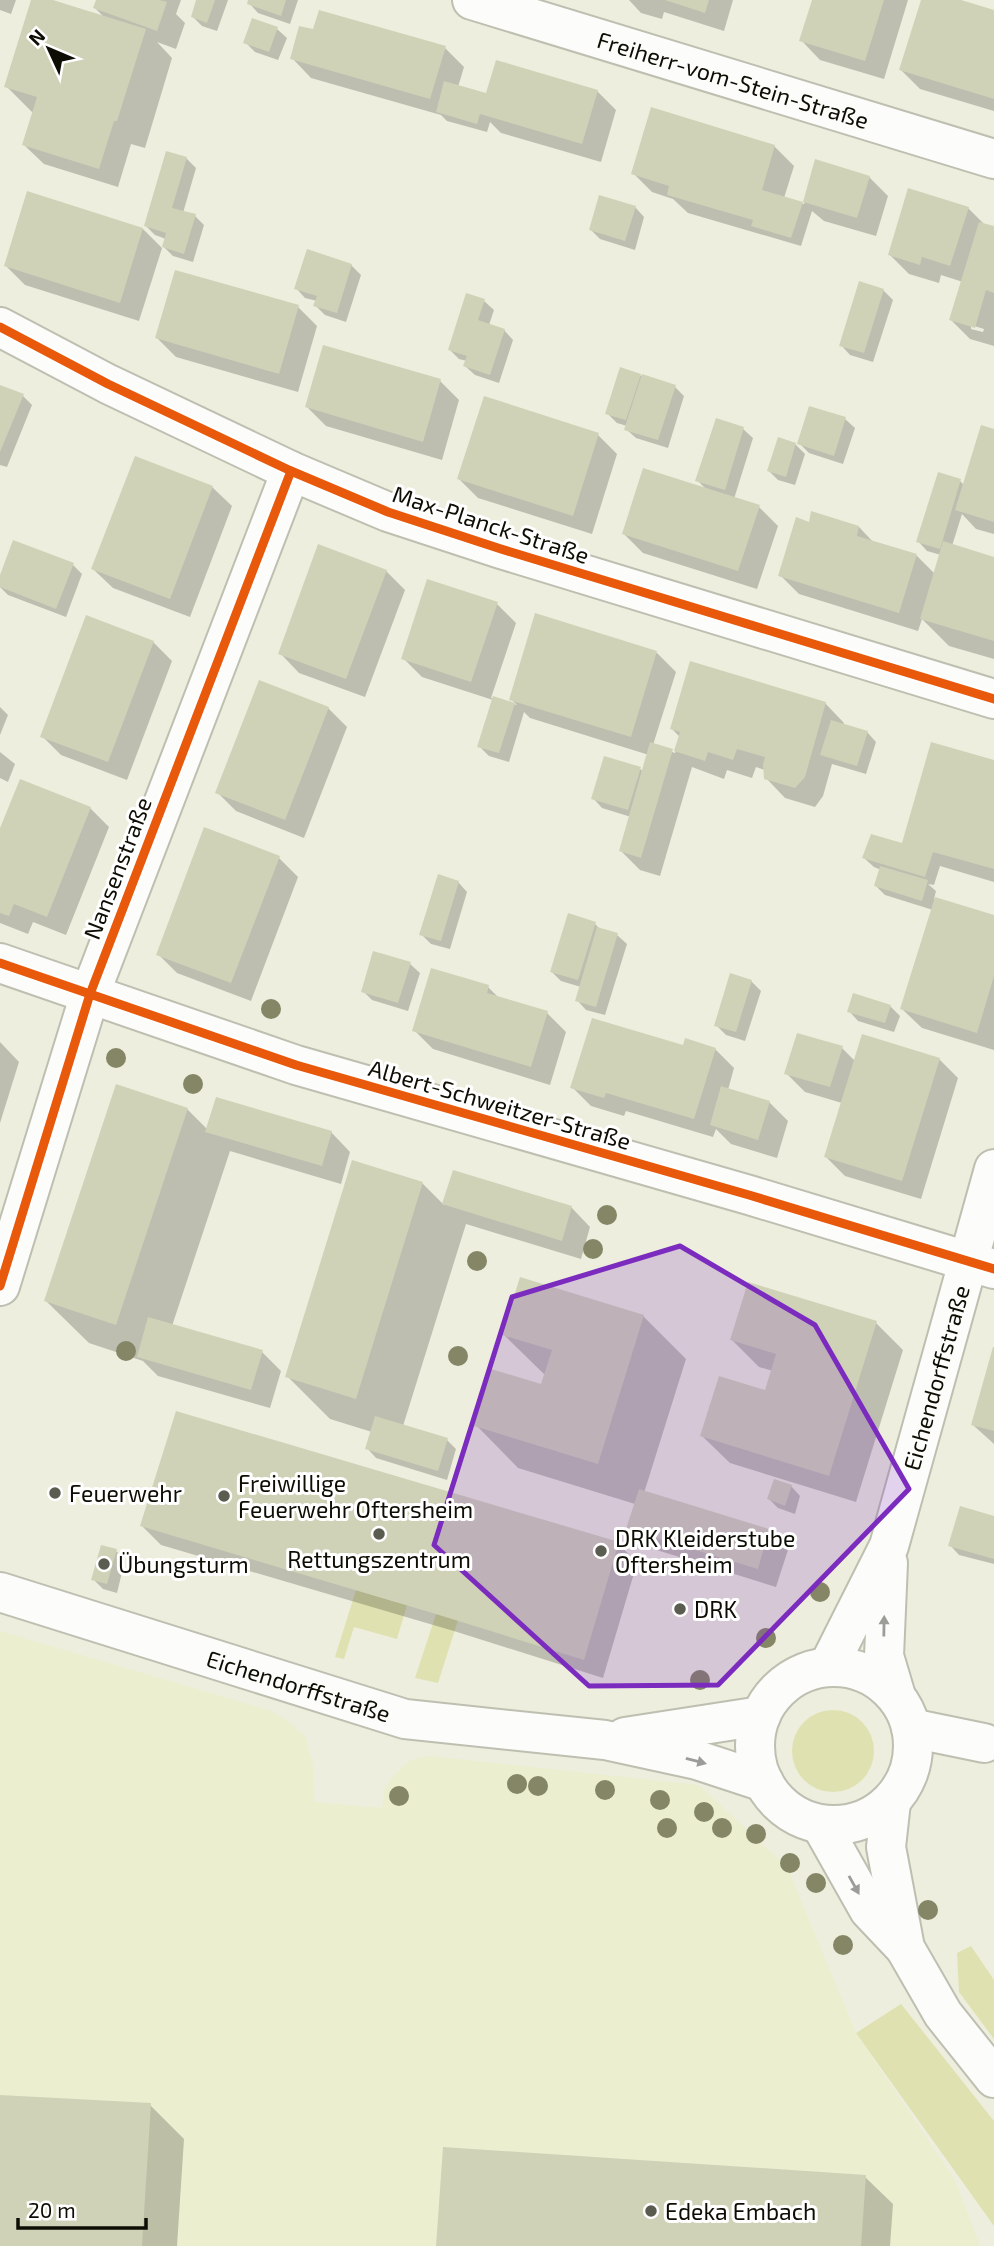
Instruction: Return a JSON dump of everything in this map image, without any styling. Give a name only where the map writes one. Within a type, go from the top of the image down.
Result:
[{"type":"street","name":"Freiherr-vom-Stein-Straße","points":[[472,0],[994,159]]},
{"type":"street","name":"Max-Planck-Straße","points":[[0,327],[108,384],[290,471],[388,512],[994,699]]},
{"type":"street","name":"Nansenstraße","points":[[0,1286],[90,994],[290,471]]},
{"type":"street","name":"Albert-Schweitzer-Straße","points":[[0,963],[296,1065],[749,1195],[981,1265]]},
{"type":"street","name":"Eichendorffstraße","points":[[829,1665],[889,1546],[981,1265],[994,1169]]},
{"type":"street","name":"Eichendorffstraße","points":[[889,1546],[884,1656],[895,1693]]},
{"type":"street","name":"Eichendorffstraße","points":[[0,1592],[405,1719],[606,1740],[697,1760],[764,1782]]},
{"type":"street","points":[[829,1665],[853,1667],[876,1677],[895,1693],[908,1714],[911,1728],[911,1766],[905,1783],[891,1802],[868,1818],[842,1825],[821,1825],[795,1815],[778,1803],[757,1766],[754,1744],[758,1721],[784,1683],[805,1671],[829,1665]]},
{"type":"street","name":"Eichendorffstraße","points":[[606,1740],[761,1716]]},
{"type":"street","points":[[911,1728],[982,1743],[911,1766]]},
{"type":"street","points":[[891,1802],[886,1847],[905,1948]]},
{"type":"street","points":[[821,1825],[869,1910],[905,1948],[943,2014],[994,2078]]},
{"type":"highlighted area","points":[[680,1246],[815,1325],[909,1489],[718,1685],[589,1686],[434,1545],[512,1297]]},
{"type":"shaded area","points":[[0,1631],[271,1711],[305,1736],[313,1764],[314,1802],[382,1808],[385,1788],[394,1775],[409,1761],[429,1756],[699,1785],[787,1867],[856,2033],[955,2180],[980,2246],[0,2246]]},
{"type":"green space","points":[[356,1590],[407,1605],[397,1639],[354,1627],[344,1659],[335,1657]]},
{"type":"green space","points":[[436,1614],[458,1620],[438,1683],[415,1678]]},
{"type":"green space","points":[[833,1710],[849,1713],[862,1722],[871,1735],[874,1751],[871,1767],[862,1780],[849,1789],[833,1792],[817,1789],[804,1780],[795,1767],[792,1751],[795,1735],[804,1722],[817,1713]]},
{"type":"green space","points":[[971,1946],[994,1980],[994,2039],[959,1992],[957,1953]]},
{"type":"green space","points":[[901,2004],[994,2121],[994,2226],[856,2033]]},
{"type":"building","points":[[31,0],[53,0],[146,29],[99,169],[22,145],[37,97],[4,87]]},
{"type":"building","points":[[96,0],[167,2],[157,31],[93,8]]},
{"type":"building","points":[[196,0],[215,0],[207,23],[191,17]]},
{"type":"building","points":[[248,0],[286,0],[281,16],[247,4]]},
{"type":"building","points":[[665,0],[709,0],[705,13]]},
{"type":"building","points":[[812,0],[884,0],[865,61],[799,41]]},
{"type":"building","points":[[921,0],[961,0],[994,10],[994,99],[899,70]]},
{"type":"building","points":[[319,10],[446,46],[430,99],[290,59],[299,26],[313,29]]},
{"type":"building","points":[[252,18],[278,27],[269,52],[243,43]]},
{"type":"building","points":[[496,60],[598,90],[582,144],[480,114],[477,124],[436,112],[444,81],[486,93]]},
{"type":"building","points":[[651,107],[775,145],[762,190],[803,202],[791,238],[751,226],[753,220],[667,195],[669,186],[631,174]]},
{"type":"building","points":[[166,151],[187,157],[172,208],[196,214],[184,254],[162,247],[166,233],[144,226]]},
{"type":"building","points":[[815,159],[870,176],[857,218],[803,202]]},
{"type":"building","points":[[908,188],[969,207],[950,266],[922,257],[920,265],[888,255]]},
{"type":"building","points":[[27,191],[143,228],[120,303],[4,266]]},
{"type":"building","points":[[599,195],[636,206],[625,241],[589,230]]},
{"type":"building","points":[[979,222],[994,226],[994,293],[986,290],[975,328],[949,320]]},
{"type":"building","points":[[307,249],[352,264],[337,313],[313,306],[317,296],[294,289]]},
{"type":"building","points":[[175,270],[299,305],[279,374],[155,338]]},
{"type":"building","points":[[859,281],[884,289],[864,353],[839,346]]},
{"type":"building","points":[[466,293],[485,299],[478,320],[505,329],[490,375],[463,366],[467,356],[448,350]]},
{"type":"building","points":[[323,345],[441,379],[423,442],[305,407]]},
{"type":"building","points":[[620,367],[641,374],[626,420],[605,414]]},
{"type":"building","points":[[642,374],[676,385],[658,440],[624,430]]},
{"type":"building","points":[[0,385],[24,394],[0,452]]},
{"type":"building","points":[[484,396],[599,433],[573,516],[457,479]]},
{"type":"building","points":[[809,406],[846,417],[834,456],[797,444]]},
{"type":"building","points":[[716,418],[744,427],[725,490],[695,481]]},
{"type":"building","points":[[981,425],[994,429],[994,522],[955,510]]},
{"type":"building","points":[[778,437],[796,443],[786,477],[767,471]]},
{"type":"building","points":[[135,456],[213,486],[170,599],[91,569]]},
{"type":"building","points":[[643,468],[760,505],[738,571],[622,534]]},
{"type":"building","points":[[938,472],[961,479],[940,549],[916,542]]},
{"type":"building","points":[[811,511],[859,526],[857,536],[917,554],[899,613],[778,576],[796,517],[809,522]]},
{"type":"building","points":[[13,540],[74,563],[56,609],[0,587],[0,575]]},
{"type":"building","points":[[943,541],[994,557],[994,641],[920,619]]},
{"type":"building","points":[[318,544],[387,570],[346,679],[278,654]]},
{"type":"building","points":[[427,579],[498,602],[471,682],[401,659]]},
{"type":"building","points":[[535,613],[657,651],[631,737],[509,700]]},
{"type":"building","points":[[86,615],[154,641],[108,762],[40,737]]},
{"type":"building","points":[[690,661],[826,702],[805,777],[795,788],[764,779],[765,757],[737,749],[733,760],[708,752],[705,761],[674,751],[680,732],[670,729]]},
{"type":"building","points":[[259,680],[329,707],[285,820],[215,793]]},
{"type":"building","points":[[493,696],[515,703],[499,753],[477,747]]},
{"type":"building","points":[[831,720],[868,731],[857,766],[820,755]]},
{"type":"building","points":[[650,742],[673,749],[641,858],[619,851]]},
{"type":"building","points":[[931,742],[994,760],[994,869],[933,852],[925,877],[862,858],[871,834],[902,843]]},
{"type":"building","points":[[604,756],[641,767],[628,810],[591,799]]},
{"type":"building","points":[[20,779],[91,807],[47,917],[14,904],[9,916],[0,913],[0,828]]},
{"type":"building","points":[[204,827],[280,856],[231,983],[156,955]]},
{"type":"building","points":[[880,866],[928,880],[922,901],[874,886]]},
{"type":"building","points":[[438,874],[459,881],[441,941],[419,935]]},
{"type":"building","points":[[935,897],[994,915],[994,976],[977,1033],[900,1009]]},
{"type":"building","points":[[568,913],[596,922],[578,980],[550,972]]},
{"type":"building","points":[[597,927],[618,933],[596,1007],[575,1001]]},
{"type":"building","points":[[373,951],[411,962],[398,1003],[361,992]]},
{"type":"building","points":[[431,968],[489,985],[487,993],[548,1011],[531,1067],[412,1031]]},
{"type":"building","points":[[730,973],[752,980],[736,1032],[714,1026]]},
{"type":"building","points":[[853,993],[891,1005],[885,1023],[847,1012]]},
{"type":"building","points":[[592,1018],[683,1045],[685,1038],[716,1048],[694,1119],[606,1093],[604,1098],[570,1088]]},
{"type":"building","points":[[797,1033],[843,1046],[830,1087],[784,1074]]},
{"type":"building","points":[[862,1034],[940,1058],[902,1181],[824,1157]]},
{"type":"building","points":[[116,1084],[188,1108],[116,1325],[44,1301]]},
{"type":"building","points":[[721,1086],[770,1101],[758,1140],[710,1125]]},
{"type":"building","points":[[216,1097],[332,1131],[322,1166],[205,1132]]},
{"type":"building","points":[[352,1160],[423,1182],[356,1399],[285,1377]]},
{"type":"building","points":[[453,1170],[572,1206],[562,1241],[442,1204]]},
{"type":"building","points":[[520,1277],[644,1315],[598,1464],[474,1426],[491,1369],[541,1384],[552,1350],[502,1335]]},
{"type":"building","points":[[748,1282],[877,1321],[829,1476],[700,1436],[719,1376],[765,1390],[776,1354],[730,1340]]},
{"type":"building","points":[[148,1317],[263,1350],[251,1390],[137,1357]]},
{"type":"building","points":[[994,1347],[994,1431],[971,1425]]},
{"type":"building","name":"Rettungszentrum","points":[[176,1411],[619,1542],[584,1660],[140,1526]]},
{"type":"building","points":[[375,1416],[448,1438],[438,1471],[365,1449]]},
{"type":"building","points":[[774,1479],[792,1485],[785,1506],[767,1499]]},
{"type":"building","points":[[639,1489],[769,1529],[758,1569],[626,1529]]},
{"type":"building","points":[[960,1506],[994,1516],[994,1559],[948,1546]]},
{"type":"building","name":"Übungsturm","points":[[101,1545],[117,1549],[107,1584],[91,1580]]},
{"type":"building","points":[[0,2095],[151,2103],[142,2246],[0,2246]]},
{"type":"building","name":"Edeka Embach","points":[[443,2147],[866,2175],[861,2246],[436,2246]]},
{"type":"cycle path","points":[[0,327],[108,384],[291,471],[388,512],[994,699]]},
{"type":"cycle path","points":[[0,1286],[90,994],[291,471]]},
{"type":"cycle path","points":[[0,963],[296,1065],[749,1195],[994,1269]]},
{"type":"place","name":"Feuerwehr","points":[[55,1493]]},
{"type":"place","name":"Freiwillige Feuerwehr Oftersheim","points":[[224,1496]]},
{"type":"place","name":"Rettungszentrum","points":[[379,1534]]},
{"type":"place","name":"DRK Kleiderstube Oftersheim","points":[[601,1551]]},
{"type":"place","name":"Übungsturm","points":[[104,1564]]},
{"type":"place","name":"DRK","points":[[680,1609]]},
{"type":"place","name":"Edeka Embach","points":[[651,2211]]}]
